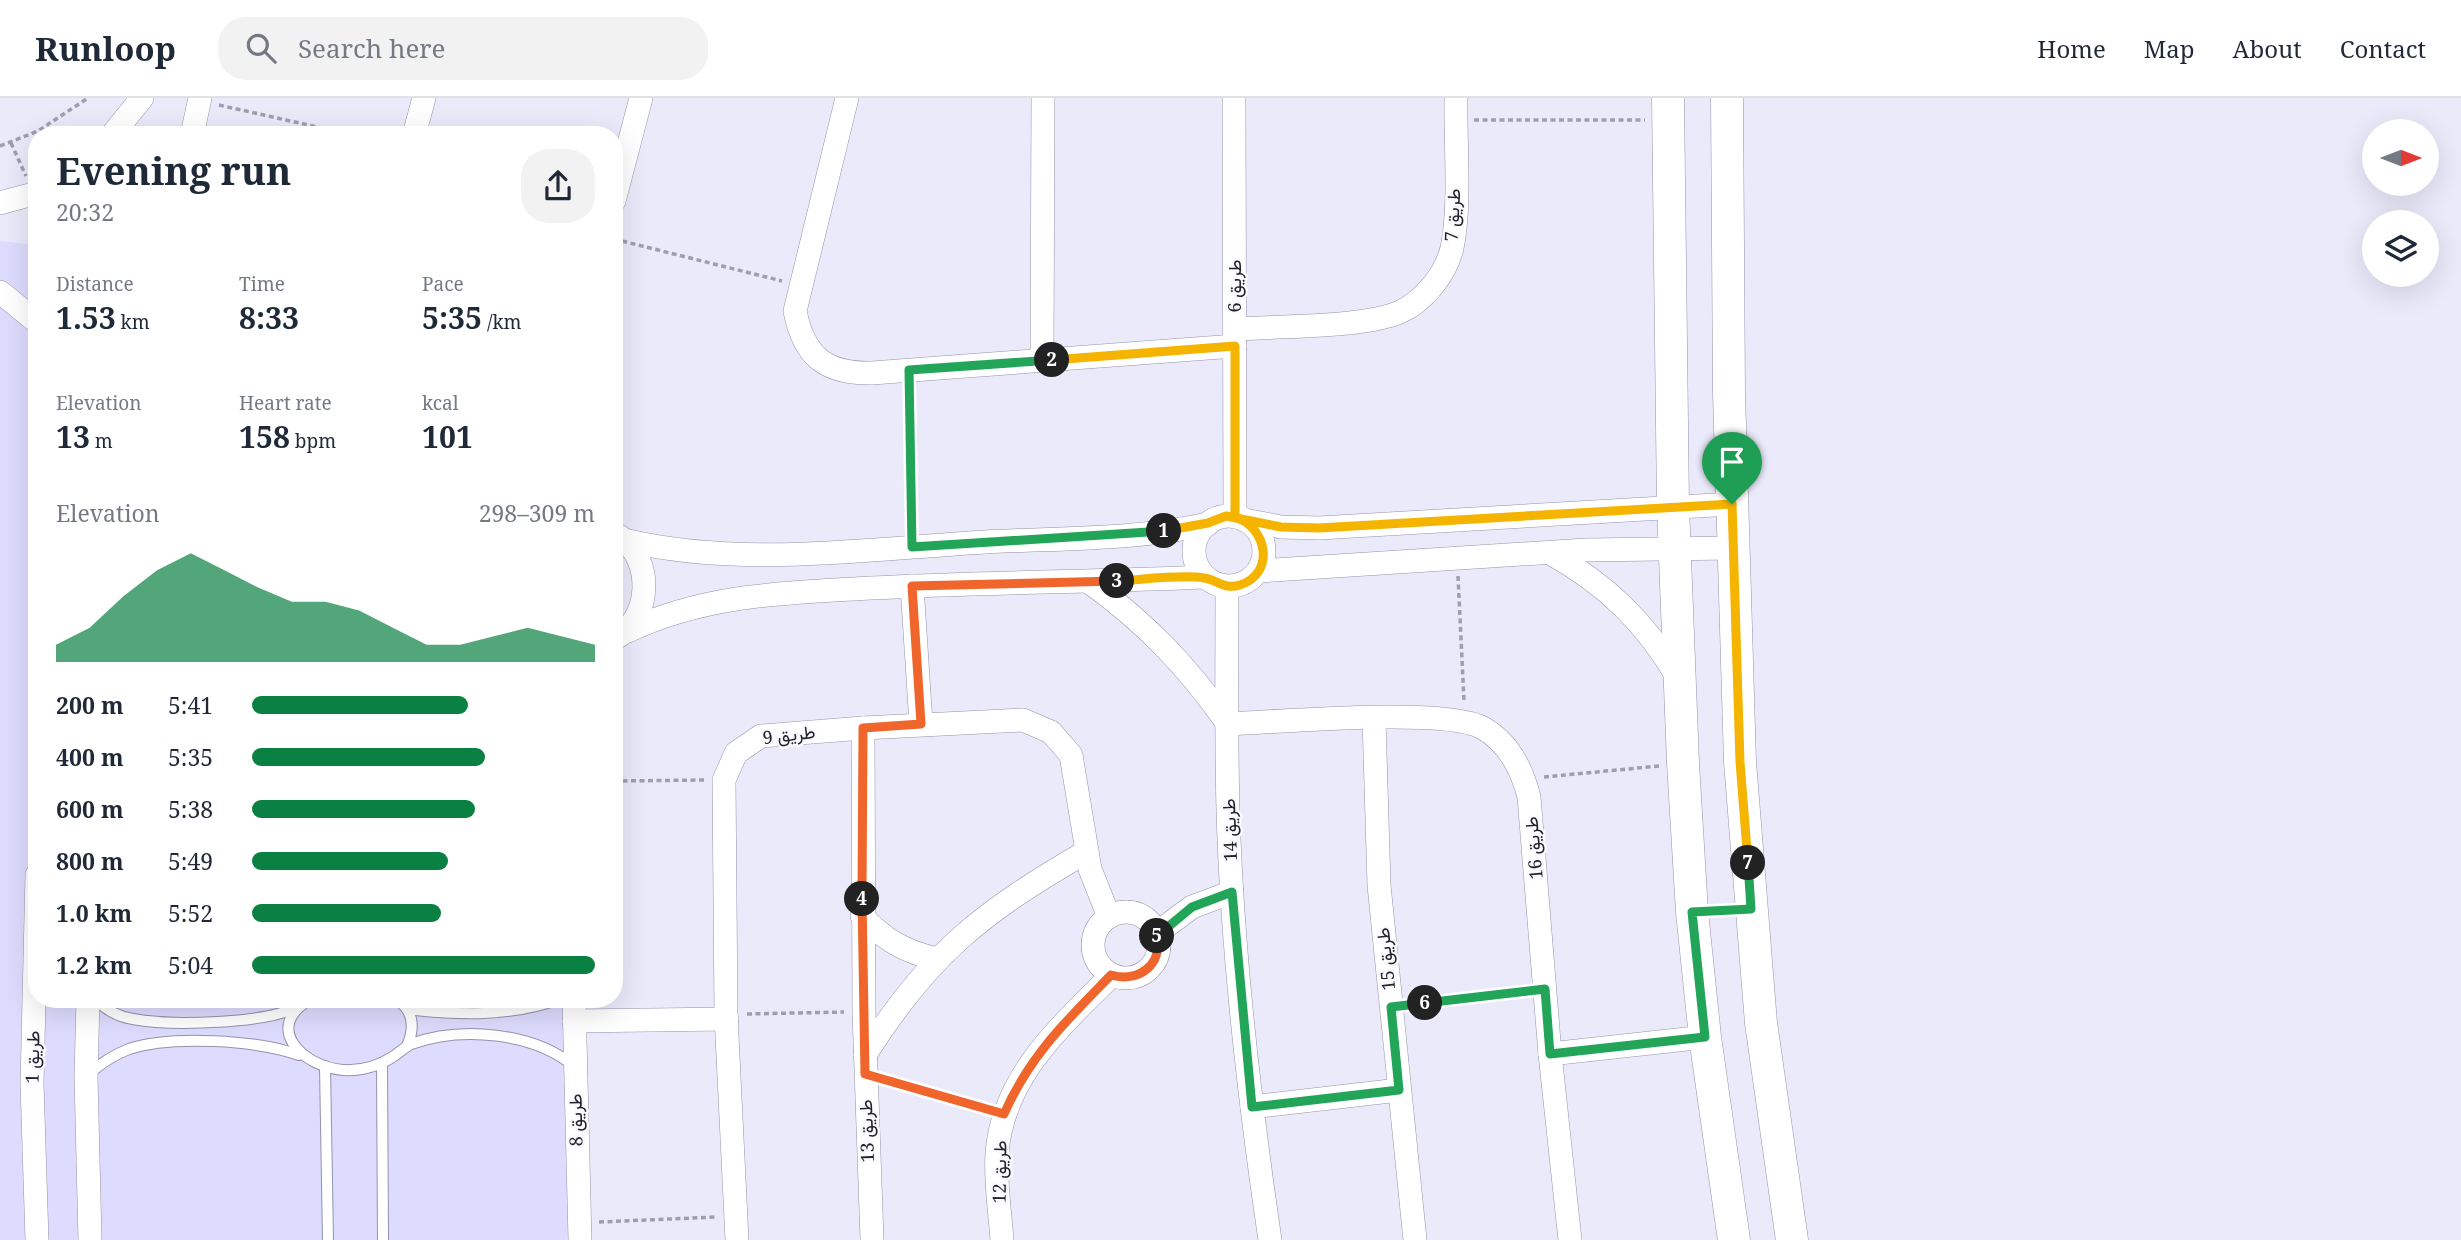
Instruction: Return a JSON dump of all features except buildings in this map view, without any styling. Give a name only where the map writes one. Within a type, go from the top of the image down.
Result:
[{"type":"street","points":[[120,126],[143,98]]},
{"type":"street","points":[[138,126],[143,98]]},
{"type":"street","points":[[416,126],[424,98]]},
{"type":"street","points":[[623,167],[641,98]]},
{"type":"street","name":"طريق 7","points":[[848,98],[794,311],[799,334],[811,353],[828,367],[850,373],[1042,360],[1375,320],[1401,312],[1424,296],[1441,275],[1452,249],[1456,109]]},
{"type":"street","points":[[1042,360],[1043,98]]},
{"type":"street","name":"طريق 6","points":[[1234,98],[1239,518]]},
{"type":"street","points":[[1727,98],[1732,504],[1740,762],[1761,1023],[1792,1240]]},
{"type":"street","points":[[194,126],[200,99]]},
{"type":"street","points":[[1668,109],[1673,506],[1683,763],[1692,912],[1705,1037],[1734,1240]]},
{"type":"street","points":[[0,203],[28,195]]},
{"type":"street","points":[[0,292],[28,315]]},
{"type":"street","points":[[623,536],[679,551],[734,555],[1152,533],[1208,523],[1226,516],[1281,527],[1319,528],[1732,504]]},
{"type":"street","points":[[623,638],[684,608],[724,599],[912,586],[1089,582],[1244,583],[1258,571],[1264,546],[1257,530],[1239,518]]},
{"type":"street","points":[[1208,523],[1197,537],[1194,554],[1216,582]]},
{"type":"street","points":[[623,542],[643,571],[645,590],[642,608],[623,635]]},
{"type":"street","points":[[1258,571],[1458,557],[1733,548]]},
{"type":"street","points":[[1550,553],[1586,574],[1626,606],[1665,654],[1680,681]]},
{"type":"street","points":[[1089,582],[1122,605],[1170,650],[1227,723]]},
{"type":"street","name":"طريق 14","points":[[1216,582],[1227,723],[1232,892],[1252,1107],[1270,1240]]},
{"type":"street","points":[[912,586],[921,724]]},
{"type":"street","name":"طريق 16","points":[[1227,723],[1443,718],[1465,721],[1482,728],[1500,741],[1525,779],[1531,814],[1550,1054],[1570,1240]]},
{"type":"street","name":"طريق 15","points":[[1374,719],[1375,830],[1415,1240]]},
{"type":"street","name":"طريق 9","points":[[737,1240],[727,1017],[724,780],[736,753],[761,736],[921,724],[1015,720],[1038,724],[1051,732],[1067,749],[1076,770],[1086,852],[1095,886],[1109,917]]},
{"type":"street","name":"طريق 13","points":[[863,728],[862,916],[872,1240]]},
{"type":"street","points":[[865,1065],[902,1000],[937,959],[992,910],[1086,852]]},
{"type":"street","points":[[1157,933],[1192,907],[1232,892]]},
{"type":"street","points":[[1131,912],[1151,923],[1157,933],[1159,945],[1152,965],[1133,977],[1111,975],[1097,961],[1093,952],[1096,932],[1109,917],[1131,912]]},
{"type":"street","points":[[862,916],[874,929],[903,949],[937,959]]},
{"type":"street","name":"طريق 12","points":[[1002,1240],[997,1153],[1004,1114],[1019,1079],[1040,1048],[1111,975]]},
{"type":"street","name":"طريق 1","points":[[34,1008],[32,1084],[37,1240]]},
{"type":"street","points":[[88,1008],[86,1077],[90,1240]]},
{"type":"street","points":[[574,1010],[727,1017]]},
{"type":"street","name":"طريق 8","points":[[574,1010],[579,1231]]},
{"type":"street","points":[[1550,1054],[1705,1037]]},
{"type":"street","points":[[1252,1107],[1399,1090]]},
{"type":"lane","points":[[108,1008],[115,1013],[148,1021],[252,1020],[277,1016],[294,1008]]},
{"type":"lane","points":[[299,1008],[295,1012],[289,1031],[295,1049],[302,1056]]},
{"type":"lane","points":[[407,1046],[413,1027],[407,1009],[445,1013],[509,1012],[524,1008]]},
{"type":"lane","points":[[86,1077],[113,1056],[146,1045],[248,1043],[302,1056],[325,1066],[359,1069],[382,1063],[407,1046],[453,1036],[513,1037],[552,1050],[575,1067]]},
{"type":"lane","points":[[382,1063],[383,1240]]},
{"type":"lane","points":[[325,1066],[328,1240]]},
{"type":"path","points":[[49,126],[88,98]]},
{"type":"path","points":[[200,99],[315,126]]},
{"type":"path","points":[[1456,109],[1668,109]]},
{"type":"path","points":[[0,146],[28,137]]},
{"type":"path","points":[[11,143],[28,177]]},
{"type":"path","points":[[623,241],[799,285]]},
{"type":"path","points":[[909,370],[912,547]]},
{"type":"path","points":[[1458,557],[1465,721]]},
{"type":"path","points":[[1525,779],[1683,763]]},
{"type":"path","points":[[623,781],[724,780]]},
{"type":"path","points":[[1391,1007],[1545,989]]},
{"type":"path","points":[[727,1017],[864,1012]]},
{"type":"path","points":[[865,1065],[1004,1114]]},
{"type":"path","points":[[579,1231],[736,1216]]},
{"type":"shaded area","points":[[0,241],[28,244],[28,1008],[586,1008],[591,1240],[0,1240]]},
{"type":"route","points":[[1732,504],[1319,528],[1281,527],[1262,524],[1235,517],[1226,516],[1208,523],[1152,533],[912,547],[909,370],[1235,346],[1235,517],[1251,524],[1257,530],[1264,546],[1264,555],[1262,564],[1252,578],[1236,586],[1227,587],[1205,578],[912,586],[921,724],[863,728],[865,1074],[1004,1114],[1019,1079],[1040,1048],[1111,975],[1122,978],[1143,973],[1157,956],[1157,933],[1192,907],[1232,892],[1252,1107],[1399,1090],[1391,1007],[1545,989],[1550,1054],[1705,1037],[1692,912],[1751,909],[1740,762],[1732,504]]}]
